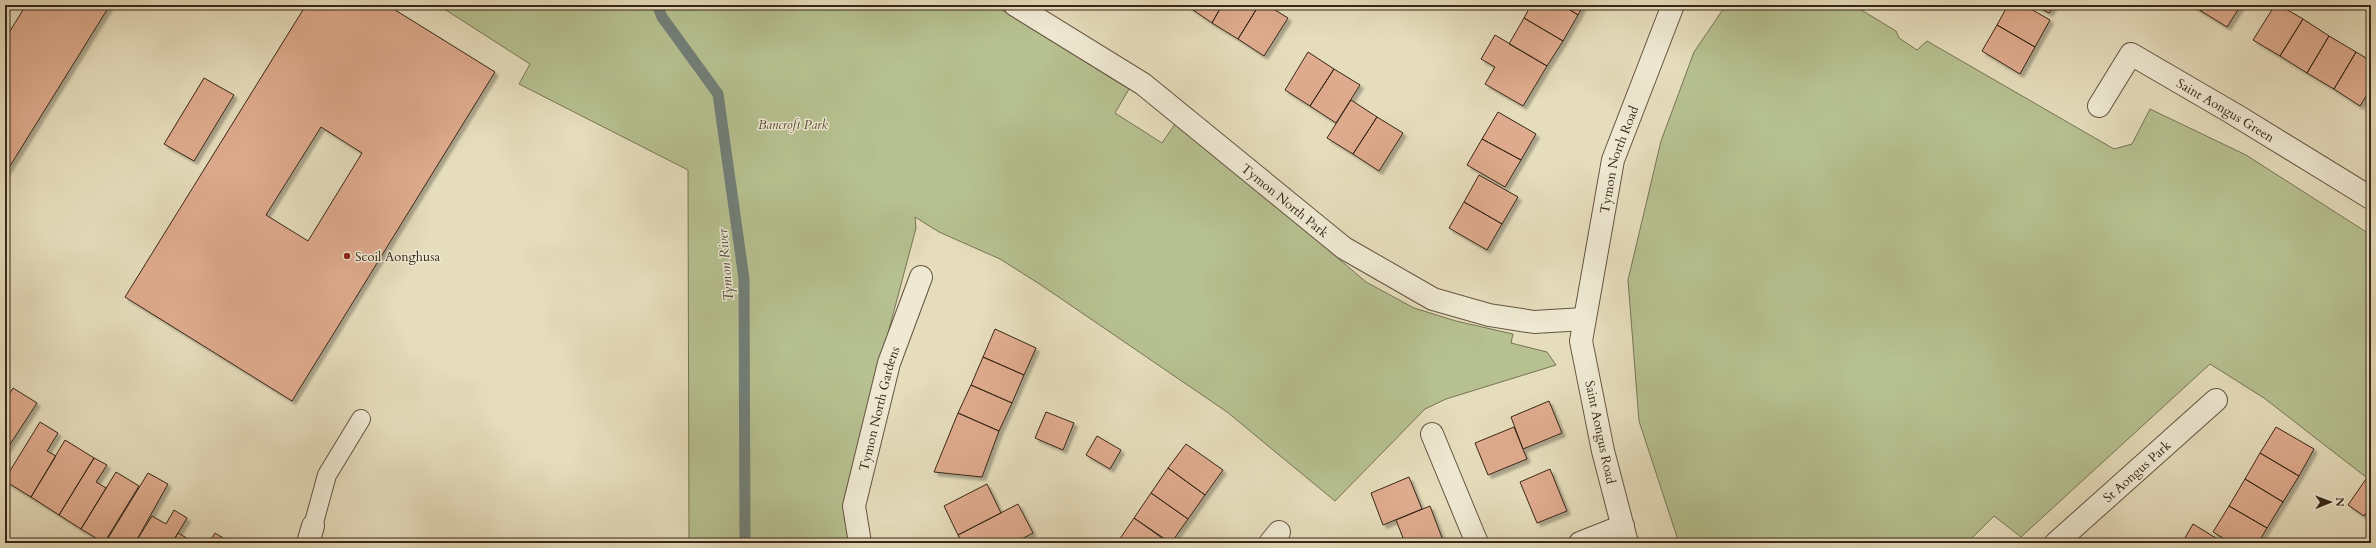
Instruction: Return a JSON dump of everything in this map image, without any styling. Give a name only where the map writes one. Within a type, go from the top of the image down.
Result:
[{"type":"street","name":"Tymon North Park","points":[[1015,5],[1143,84],[1344,248],[1432,299],[1489,315],[1534,322],[1584,319]]},
{"type":"street","name":"Tymon North Road","points":[[1584,319],[1613,160],[1673,5]]},
{"type":"street","name":"Saint Aongus Green","points":[[2099,106],[2131,54],[2234,114],[2371,198]]},
{"type":"street","name":"Tymon North Gardens","points":[[860,543],[854,506],[889,363],[921,277]]},
{"type":"street","name":"Saint Aongus Road","points":[[1584,319],[1581,341],[1604,451],[1625,535]]},
{"type":"street","name":"St Aongus Park","points":[[2056,543],[2216,400]]},
{"type":"street","points":[[1432,434],[1477,543]]},
{"type":"street","points":[[1580,543],[1625,535]]},
{"type":"lane","points":[[311,535],[327,475],[361,419]]},
{"type":"green space","name":"Bancroft Park","points":[[438,5],[994,5],[1129,89],[1115,113],[1162,143],[1177,121],[1258,187],[1306,231],[1366,282],[1414,308],[1456,321],[1513,334],[1511,343],[1547,352],[1556,365],[1446,399],[1425,409],[1335,501],[1227,412],[1041,285],[1000,259],[939,232],[915,217],[916,228],[844,499],[851,543],[689,543],[688,170],[519,84],[530,64]]},
{"type":"green space","points":[[1726,5],[1853,5],[1896,31],[1899,38],[1917,50],[1927,41],[2114,149],[2132,144],[2150,109],[2246,155],[2371,235],[2371,481],[2264,398],[2210,364],[2021,537],[1994,516],[1967,543],[1679,543],[1639,421],[1628,280],[1661,141],[1694,52]]},
{"type":"building","points":[[26,5],[110,5],[5,174],[5,39]]},
{"type":"building","points":[[306,5],[387,5],[495,72],[292,401],[125,297]],"holes":[[[321,127],[362,153],[308,241],[266,215]]]},
{"type":"building","points":[[1186,5],[1222,5],[1212,23]]},
{"type":"building","points":[[1222,5],[1259,5],[1238,39],[1212,23]]},
{"type":"building","points":[[1259,5],[1267,5],[1288,18],[1264,56],[1238,39]]},
{"type":"building","points":[[1531,5],[1562,5],[1578,15],[1563,41],[1524,18]]},
{"type":"building","points":[[1562,5],[1583,5],[1578,15]]},
{"type":"building","points":[[2008,5],[2024,5],[2050,20],[2035,47],[1997,25]]},
{"type":"building","points":[[2034,5],[2054,5],[2049,13]]},
{"type":"building","points":[[2192,5],[2205,5],[2201,11]]},
{"type":"building","points":[[2205,5],[2241,5],[2227,27],[2201,11]]},
{"type":"building","points":[[2275,5],[2279,5],[2303,19],[2280,56],[2253,40]]},
{"type":"building","points":[[1524,18],[1563,41],[1547,66],[1509,44]]},
{"type":"building","points":[[2303,19],[2329,36],[2307,73],[2280,56]]},
{"type":"building","points":[[1997,25],[2035,47],[2020,74],[1982,51]]},
{"type":"building","points":[[1495,35],[1547,66],[1523,106],[1485,84],[1495,67],[1481,59]]},
{"type":"building","points":[[2329,36],[2356,52],[2334,89],[2307,73]]},
{"type":"building","points":[[1308,52],[1334,69],[1310,106],[1285,90]]},
{"type":"building","points":[[2356,52],[2371,61],[2371,88],[2360,106],[2334,89]]},
{"type":"building","points":[[1334,69],[1360,85],[1336,123],[1310,106]]},
{"type":"building","points":[[204,78],[234,95],[194,161],[164,144]]},
{"type":"building","points":[[1351,100],[1377,117],[1353,154],[1327,138]]},
{"type":"building","points":[[1498,112],[1536,134],[1521,160],[1482,139]]},
{"type":"building","points":[[1377,117],[1403,133],[1379,171],[1353,154]]},
{"type":"building","points":[[1482,139],[1521,160],[1505,187],[1467,165]]},
{"type":"building","points":[[1479,175],[1518,197],[1502,224],[1464,202]]},
{"type":"building","points":[[1464,202],[1502,224],[1487,250],[1449,228]]},
{"type":"building","points":[[995,329],[1036,348],[1024,375],[983,357]]},
{"type":"building","points":[[983,357],[1024,375],[1012,403],[971,385]]},
{"type":"building","points":[[971,385],[1012,403],[999,431],[958,413]]},
{"type":"building","points":[[13,388],[37,403],[5,452],[5,401]]},
{"type":"building","points":[[1549,401],[1562,433],[1523,449],[1511,417]]},
{"type":"building","points":[[1046,412],[1074,423],[1063,450],[1035,438]]},
{"type":"building","points":[[958,413],[999,431],[982,477],[934,472]]},
{"type":"building","points":[[40,422],[58,433],[47,451],[56,456],[31,497],[5,481],[5,479]]},
{"type":"building","points":[[1514,427],[1527,459],[1488,475],[1475,443]]},
{"type":"building","points":[[2276,427],[2314,449],[2299,476],[2260,453]]},
{"type":"building","points":[[1097,436],[1121,450],[1110,469],[1086,455]]},
{"type":"building","points":[[65,440],[94,458],[59,515],[31,497]]},
{"type":"building","points":[[1186,444],[1223,470],[1205,495],[1168,468]]},
{"type":"building","points":[[2260,453],[2299,476],[2283,502],[2245,479]]},
{"type":"building","points":[[94,458],[107,465],[96,482],[106,488],[81,529],[59,515]]},
{"type":"building","points":[[1168,468],[1205,495],[1188,519],[1151,493]]},
{"type":"building","points":[[1550,469],[1567,511],[1537,523],[1520,482]]},
{"type":"building","points":[[116,472],[139,486],[104,543],[81,529]]},
{"type":"building","points":[[148,473],[168,484],[135,543],[105,543]]},
{"type":"building","points":[[1409,477],[1422,509],[1383,525],[1371,493]]},
{"type":"building","points":[[2245,479],[2283,502],[2267,528],[2229,506]]},
{"type":"building","points":[[2366,479],[2371,483],[2371,506],[2364,516],[2348,505]]},
{"type":"building","points":[[987,484],[1001,513],[958,535],[944,506]]},
{"type":"building","points":[[1151,493],[1188,519],[1171,543],[1134,518]]},
{"type":"building","points":[[1018,504],[1033,533],[1014,543],[962,543],[958,535]]},
{"type":"building","points":[[1430,506],[1444,543],[1405,543],[1396,520]]},
{"type":"building","points":[[2229,506],[2267,528],[2258,543],[2231,543],[2213,532]]},
{"type":"building","points":[[174,510],[187,518],[172,543],[135,543],[152,516],[166,524]]},
{"type":"building","points":[[1134,518],[1169,543],[1117,543]]},
{"type":"building","points":[[2193,524],[2224,543],[2182,543]]},
{"type":"building","points":[[178,533],[195,543],[172,543]]},
{"type":"building","points":[[215,533],[231,543],[209,543]]},
{"type":"building","points":[[1021,539],[1023,543],[1014,543]]},
{"type":"waterway","name":"Tymon River","points":[[657,5],[662,17],[718,94],[744,279],[745,543]]},
{"type":"place","name":"Scoil Aonghusa","points":[[347,256]]}]
